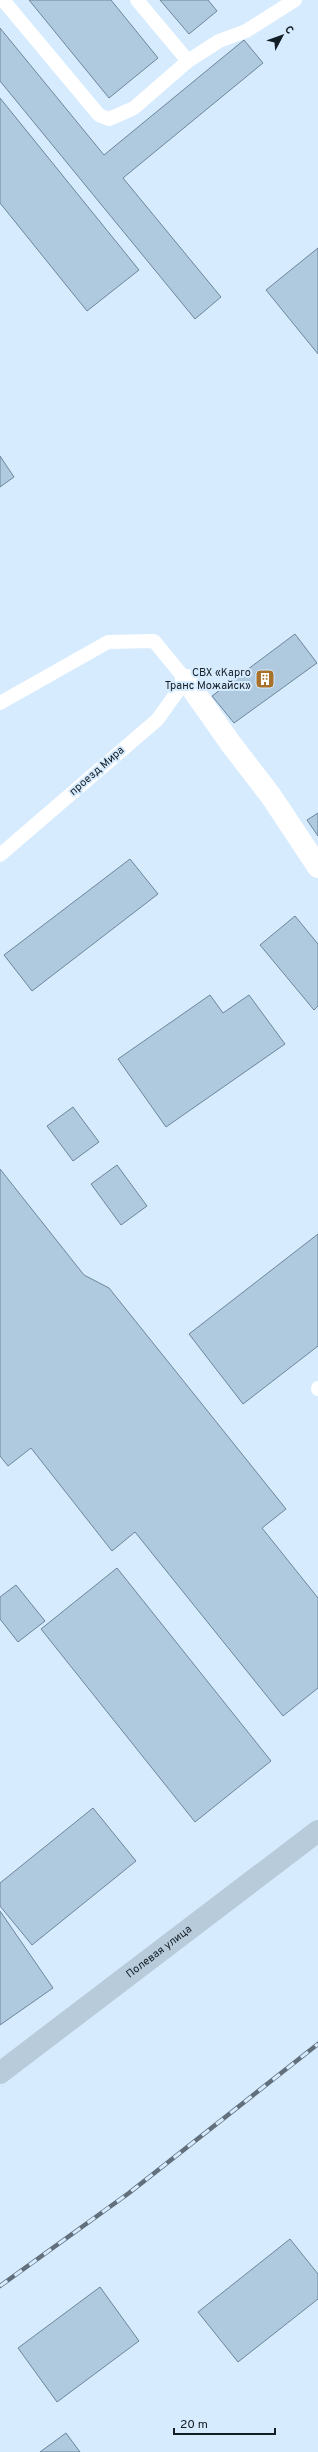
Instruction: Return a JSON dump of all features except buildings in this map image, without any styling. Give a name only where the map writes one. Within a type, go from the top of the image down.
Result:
[{"type":"main road","name":"Полевая улица","points":[[0,2073],[318,1831]]},
{"type":"street","points":[[186,680],[231,744],[271,796],[318,867]]},
{"type":"lane","points":[[4,0],[99,114],[109,119],[134,108],[188,61],[219,41],[258,24],[295,0]]},
{"type":"lane","points":[[137,0],[188,61]]},
{"type":"lane","points":[[0,703],[108,642],[154,641],[186,680]]},
{"type":"lane","name":"проезд Мира","points":[[0,855],[157,720],[186,680]]},
{"type":"railway","points":[[0,2286],[129,2193],[318,2044]]},
{"type":"place","name":"СВХ «Карго Транс Можайск»","points":[[265,679]]}]
